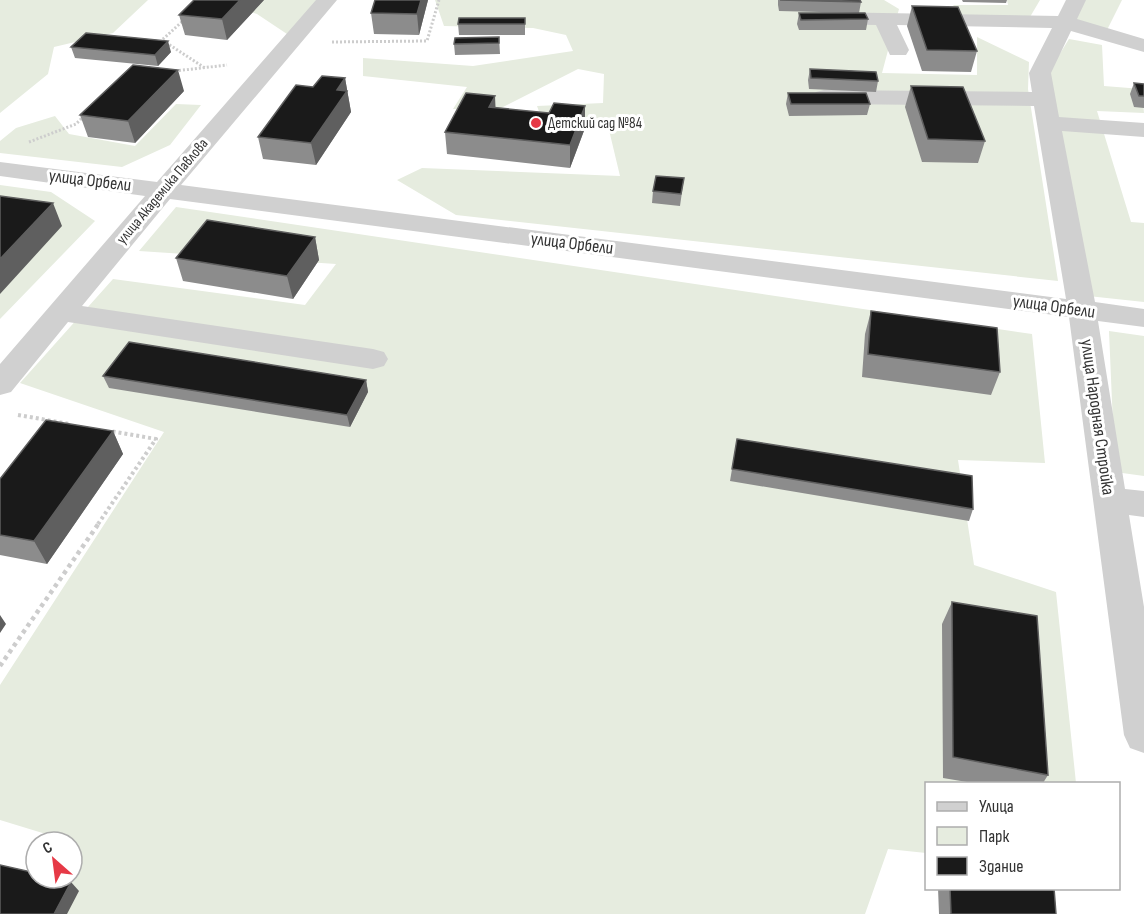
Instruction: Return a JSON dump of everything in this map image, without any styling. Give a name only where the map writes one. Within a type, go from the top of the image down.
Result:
[{"type":"street","name":"улица Академика Павлова","points":[[0,384],[273,60],[327,0]]},
{"type":"street","name":"улица Народная Стройка","points":[[1076,0],[1040,73],[1082,310],[1144,735]]},
{"type":"street","points":[[800,18],[1065,22],[1144,46]]},
{"type":"street","points":[[883,19],[898,50]]},
{"type":"street","points":[[811,97],[1044,99]]},
{"type":"street","points":[[1048,123],[1144,130]]},
{"type":"street","name":"улица Орбели","points":[[0,169],[1144,318]]},
{"type":"street","points":[[61,312],[373,359]]},
{"type":"street","points":[[1110,500],[1144,504]]},
{"type":"path","points":[[289,42],[427,42],[439,0]]},
{"type":"path","points":[[188,16],[162,40],[205,68]]},
{"type":"path","points":[[171,72],[273,60]]},
{"type":"path","points":[[22,144],[76,123],[84,116]]},
{"type":"path","points":[[11,414],[78,425]]},
{"type":"path","points":[[0,666],[156,439],[100,429]]},
{"type":"green space","points":[[0,0],[148,0],[113,33],[54,47],[48,74],[0,113]]},
{"type":"green space","points":[[219,0],[320,0],[287,34],[257,14]]},
{"type":"green space","points":[[435,0],[884,0],[899,9],[882,73],[977,75],[977,37],[1029,62],[1028,89],[1058,281],[456,215],[397,180],[422,168],[620,176],[609,130],[542,120],[537,106],[603,103],[604,74],[578,69],[501,108],[453,109],[467,87],[363,76],[363,58],[473,66],[573,51],[566,35],[533,28],[444,26]]},
{"type":"green space","points":[[1007,0],[1040,0],[1030,17],[962,16],[953,5],[1008,5]]},
{"type":"green space","points":[[1083,0],[1122,0],[1106,32],[1074,20]]},
{"type":"green space","points":[[1069,39],[1102,45],[1104,86],[1142,89],[1144,113],[1097,111],[1131,222],[1144,223],[1144,302],[1088,296],[1048,73]]},
{"type":"green space","points":[[176,104],[201,105],[170,145],[122,167],[0,153],[0,141],[16,128],[55,116],[69,134],[135,146]]},
{"type":"green space","points":[[0,185],[51,192],[95,221],[0,319]]},
{"type":"green space","points":[[176,207],[1032,334],[1045,463],[958,460],[974,565],[1056,592],[1076,782],[925,782],[925,853],[888,849],[865,914],[3,914],[26,890],[84,890],[84,830],[33,830],[0,820],[0,685],[164,432],[20,383],[113,279],[305,305],[336,264],[139,251]]},
{"type":"green space","points":[[1109,331],[1144,336],[1144,476],[1115,472]]},
{"type":"building","points":[[194,0],[240,0],[222,19],[179,15]]},
{"type":"building","points":[[375,0],[421,0],[417,14],[371,13]]},
{"type":"building","points":[[780,0],[860,0],[861,2]]},
{"type":"building","points":[[912,6],[958,7],[977,51],[927,50]]},
{"type":"building","points":[[799,13],[865,13],[868,19],[801,20]]},
{"type":"building","points":[[459,18],[525,18],[525,24],[458,24]]},
{"type":"building","points":[[86,33],[168,41],[155,55],[71,47]]},
{"type":"building","points":[[499,37],[499,43],[454,44],[455,38]]},
{"type":"building","points":[[133,65],[178,70],[128,121],[80,115]]},
{"type":"building","points":[[810,69],[876,72],[878,81],[811,78]]},
{"type":"building","points":[[322,76],[345,78],[337,90],[347,91],[311,143],[258,137],[296,85],[313,87]]},
{"type":"building","points":[[1134,83],[1144,84],[1144,96],[1139,96]]},
{"type":"building","points":[[911,86],[963,87],[985,141],[928,139]]},
{"type":"building","points":[[466,93],[495,96],[489,107],[549,113],[554,103],[585,106],[570,145],[445,132]]},
{"type":"building","points":[[788,93],[866,93],[870,104],[791,104]]},
{"type":"building","points":[[656,176],[684,178],[681,194],[653,191]]},
{"type":"building","points":[[0,196],[53,203],[0,259]]},
{"type":"building","points":[[207,220],[315,237],[287,276],[176,258]]},
{"type":"building","points":[[871,311],[997,328],[1000,372],[868,354]]},
{"type":"building","points":[[129,342],[366,380],[347,415],[103,376]]},
{"type":"building","points":[[46,420],[113,431],[34,541],[0,535],[0,479]]},
{"type":"building","points":[[737,439],[972,476],[973,509],[732,469]]},
{"type":"building","points":[[952,602],[1037,616],[1048,775],[953,757]]},
{"type":"building","points":[[0,865],[24,870],[24,890],[67,890],[54,914],[0,914]]},
{"type":"building","points":[[950,890],[1054,890],[1056,914],[951,914]]},
{"type":"place","name":"Детский сад №84","points":[[536,123]]}]
